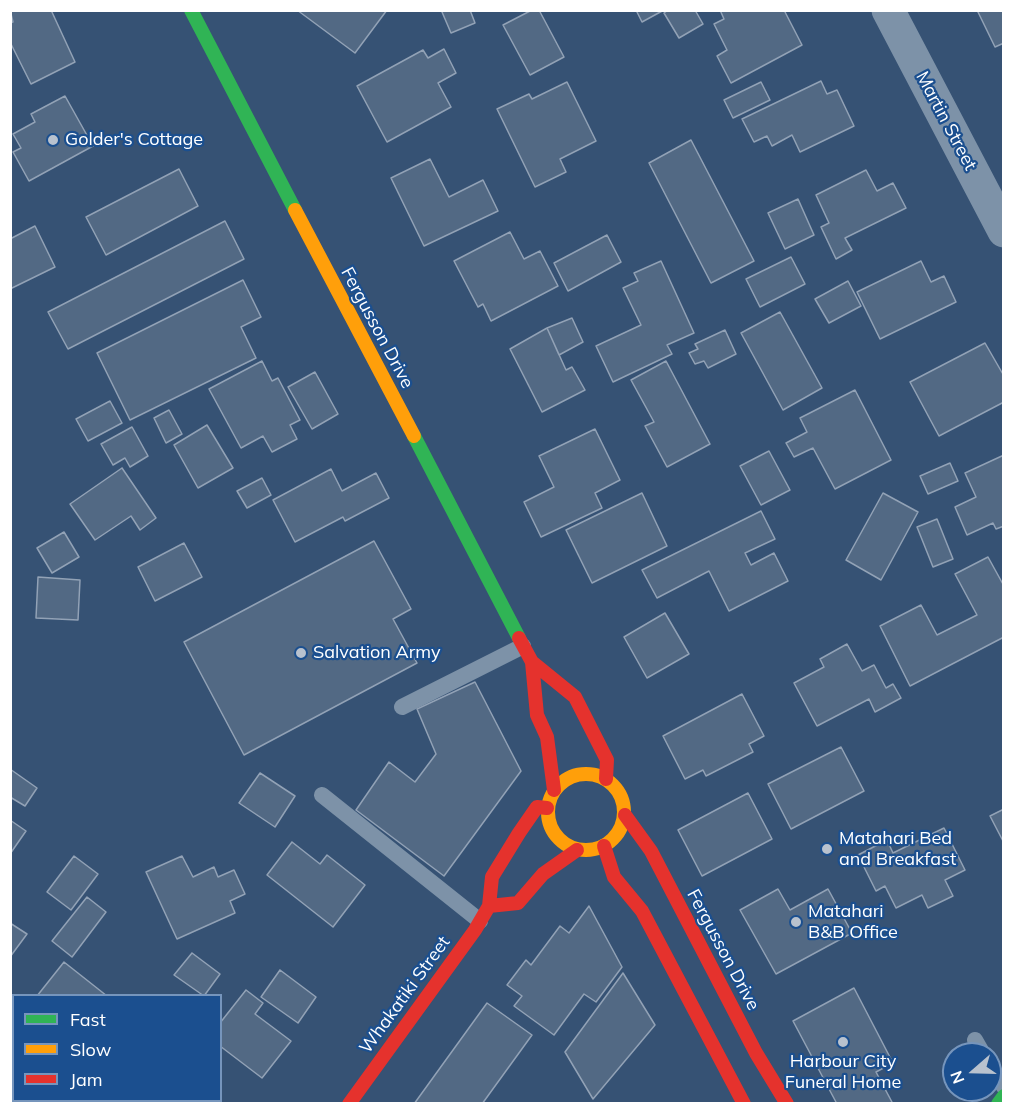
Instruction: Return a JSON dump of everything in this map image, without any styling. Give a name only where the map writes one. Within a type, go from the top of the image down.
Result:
[{"type":"main road","name":"Fergusson Drive","points":[[191,10],[532,663],[537,715],[547,737],[554,790]]},
{"type":"main road","name":"Fergusson Drive","points":[[532,663],[575,697],[608,760],[606,779]]},
{"type":"main road","points":[[584,773],[606,779],[620,794],[625,815],[619,833],[604,846],[595,850],[577,850],[560,841],[550,826],[547,808],[554,790],[562,781],[584,773]]},
{"type":"main road","name":"Whakatiki Street","points":[[349,1104],[480,921],[489,906],[492,877],[537,807],[547,808]]},
{"type":"main road","name":"Fergusson Drive","points":[[625,815],[651,850],[756,1053],[787,1104]]},
{"type":"main road","points":[[604,846],[614,877],[642,911],[744,1104]]},
{"type":"main road","points":[[489,906],[518,903],[543,874],[577,850]]},
{"type":"main road","points":[[998,1104],[1004,1096]]},
{"type":"street","name":"Martin Street","points":[[888,10],[1004,231]]},
{"type":"lane","points":[[402,707],[523,645]]},
{"type":"lane","points":[[322,795],[480,921]]},
{"type":"building","points":[[10,10],[51,10],[75,62],[31,84],[10,42],[10,23],[13,22]]},
{"type":"building","points":[[297,10],[387,10],[355,53]]},
{"type":"building","points":[[470,10],[475,23],[451,33],[442,12]]},
{"type":"building","points":[[532,10],[539,10],[564,57],[530,75],[503,25]]},
{"type":"building","points":[[636,10],[664,10],[642,22]]},
{"type":"building","points":[[668,10],[695,10],[703,24],[679,38],[664,13]]},
{"type":"building","points":[[720,10],[784,10],[802,45],[731,83],[717,56],[727,50],[714,24],[724,19]]},
{"type":"building","points":[[977,10],[1004,10],[1004,43],[995,47]]},
{"type":"building","points":[[444,49],[456,73],[438,83],[451,107],[387,142],[357,86],[423,50],[428,58]]},
{"type":"building","points":[[821,81],[827,94],[837,90],[854,126],[800,152],[792,135],[772,146],[767,136],[754,142],[742,119]]},
{"type":"building","points":[[567,82],[596,141],[560,159],[566,172],[535,187],[497,109],[529,94],[532,99]]},
{"type":"building","points":[[761,82],[770,100],[733,118],[724,100]]},
{"type":"building","name":"Golder's Cottage","points":[[65,96],[93,146],[29,181],[13,152],[21,148],[13,134],[35,122],[31,114]]},
{"type":"building","points":[[691,140],[754,261],[711,283],[649,163]]},
{"type":"building","points":[[430,159],[449,197],[483,180],[498,211],[424,246],[391,178]]},
{"type":"building","points":[[179,169],[198,206],[106,255],[86,217]]},
{"type":"building","points":[[866,170],[877,191],[893,183],[906,208],[845,238],[852,250],[836,259],[821,227],[829,223],[816,195]]},
{"type":"building","points":[[798,199],[814,235],[785,249],[768,213]]},
{"type":"building","points":[[225,221],[244,259],[68,349],[48,312]]},
{"type":"building","points":[[35,226],[55,267],[10,289],[10,239]]},
{"type":"building","points":[[510,232],[524,259],[540,251],[558,286],[491,321],[483,304],[478,307],[454,261]]},
{"type":"building","points":[[607,235],[621,262],[568,291],[554,263]]},
{"type":"building","points":[[791,257],[805,284],[760,307],[746,279]]},
{"type":"building","points":[[661,261],[694,333],[667,345],[672,354],[613,382],[596,346],[641,325],[623,288],[638,281],[634,273]]},
{"type":"building","points":[[921,261],[931,282],[944,276],[956,302],[880,339],[857,292]]},
{"type":"building","points":[[243,280],[261,317],[241,327],[256,358],[130,420],[97,353]]},
{"type":"building","points":[[848,281],[861,306],[829,323],[815,299]]},
{"type":"building","points":[[780,312],[822,388],[783,410],[741,333]]},
{"type":"building","points":[[572,318],[583,342],[559,355],[547,328]]},
{"type":"building","points":[[547,328],[566,370],[572,367],[585,390],[542,412],[510,349]]},
{"type":"building","points":[[725,330],[736,354],[708,368],[704,361],[695,364],[689,353],[698,349],[695,344]]},
{"type":"building","points":[[985,343],[1004,376],[1004,402],[939,436],[910,382]]},
{"type":"building","points":[[262,361],[272,381],[278,378],[300,420],[290,425],[297,439],[272,452],[263,436],[241,448],[209,389]]},
{"type":"building","points":[[666,361],[710,444],[667,467],[645,426],[654,422],[631,380]]},
{"type":"building","points":[[315,372],[338,414],[312,429],[288,387]]},
{"type":"building","points":[[855,390],[891,460],[835,489],[813,448],[794,457],[786,443],[807,432],[800,418]]},
{"type":"building","points":[[110,401],[122,423],[88,441],[76,419]]},
{"type":"building","points":[[169,410],[182,434],[166,443],[154,418]]},
{"type":"building","points":[[207,425],[233,468],[198,488],[174,445]]},
{"type":"building","points":[[132,427],[148,456],[130,467],[125,458],[113,465],[101,444]]},
{"type":"building","points":[[595,429],[620,480],[595,493],[602,508],[541,537],[524,502],[554,487],[539,456]]},
{"type":"building","points":[[769,451],[790,490],[761,505],[740,466]]},
{"type":"building","points":[[1004,455],[1004,526],[996,529],[993,523],[967,535],[955,507],[976,497],[965,473]]},
{"type":"building","points":[[950,463],[958,481],[928,494],[920,476]]},
{"type":"building","points":[[122,468],[156,518],[140,530],[131,516],[95,540],[70,504]]},
{"type":"building","points":[[331,469],[342,491],[376,473],[389,498],[345,521],[343,517],[295,542],[273,500]]},
{"type":"building","points":[[262,478],[271,495],[247,508],[237,491]]},
{"type":"building","points":[[642,493],[667,546],[592,583],[566,530]]},
{"type":"building","points":[[883,493],[918,512],[881,580],[846,560]]},
{"type":"building","points":[[761,511],[775,539],[745,553],[751,565],[774,553],[788,581],[729,611],[709,571],[657,598],[642,570]]},
{"type":"building","points":[[937,519],[953,559],[933,567],[917,527]]},
{"type":"building","points":[[64,532],[79,557],[52,573],[37,548]]},
{"type":"building","name":"Salvation Army","points":[[374,541],[411,609],[393,619],[417,663],[244,755],[184,642]]},
{"type":"building","points":[[184,543],[202,577],[155,601],[138,567]]},
{"type":"building","points":[[988,557],[1004,586],[1004,637],[910,686],[880,626],[921,605],[937,635],[977,615],[955,574]]},
{"type":"building","points":[[38,577],[80,580],[78,620],[36,618]]},
{"type":"building","points":[[665,613],[689,654],[647,678],[624,637]]},
{"type":"building","points":[[847,644],[862,671],[874,665],[886,688],[893,684],[901,698],[875,712],[869,699],[817,726],[794,683],[824,667],[820,659]]},
{"type":"building","points":[[475,682],[521,771],[444,876],[356,810],[389,762],[415,782],[436,754],[417,709]]},
{"type":"building","points":[[742,694],[764,736],[749,744],[753,752],[706,776],[703,770],[685,779],[663,736]]},
{"type":"building","points":[[841,747],[864,791],[791,829],[768,784]]},
{"type":"building","points":[[10,769],[37,788],[25,806],[10,797]]},
{"type":"building","points":[[260,773],[295,796],[275,827],[239,803]]},
{"type":"building","points":[[748,793],[772,839],[702,876],[678,830]]},
{"type":"building","points":[[1004,809],[1004,843],[990,816]]},
{"type":"building","points":[[10,820],[26,831],[10,854]]},
{"type":"building","points":[[944,828],[965,870],[945,880],[953,896],[928,908],[922,895],[896,908],[885,886],[876,891],[858,855],[887,840],[893,853]]},
{"type":"building","points":[[292,842],[320,864],[327,855],[365,885],[333,927],[267,875]]},
{"type":"building","points":[[74,856],[98,874],[71,910],[47,892]]},
{"type":"building","points":[[182,856],[193,877],[214,867],[218,877],[234,870],[245,894],[230,901],[235,913],[177,939],[146,872]]},
{"type":"building","name":"Matahari B&B Office","points":[[778,889],[790,910],[828,889],[852,933],[776,974],[740,910]]},
{"type":"building","points":[[87,897],[106,912],[72,957],[52,941]]},
{"type":"building","points":[[589,906],[622,967],[596,1002],[584,994],[554,1035],[514,1006],[522,996],[507,985],[526,960],[531,965],[560,926],[569,933]]},
{"type":"building","points":[[10,923],[27,934],[10,957]]},
{"type":"building","points":[[192,953],[220,974],[205,994],[201,994],[174,975]]},
{"type":"building","points":[[64,962],[104,994],[39,994]]},
{"type":"building","points":[[280,970],[316,997],[298,1023],[261,997]]},
{"type":"building","points":[[623,973],[655,1025],[593,1099],[565,1052]]},
{"type":"building","name":"Harbour City Funeral Home","points":[[854,988],[893,1063],[876,1072],[893,1104],[837,1104],[793,1021]]},
{"type":"building","points":[[246,990],[263,1003],[255,1014],[291,1041],[262,1078],[222,1048],[222,1020]]},
{"type":"building","points":[[487,1003],[532,1035],[482,1104],[414,1104]]},
{"type":"building","points":[[131,1102],[210,1102],[212,1104],[132,1104]]},
{"type":"traffic: fast","points":[[191,10],[295,210]]},
{"type":"traffic: fast","points":[[414,436],[519,638]]},
{"type":"traffic: fast","points":[[998,1104],[1004,1096]]},
{"type":"traffic: slow","points":[[295,210],[414,436]]},
{"type":"traffic: slow","points":[[579,774],[593,774],[607,780],[618,791],[622,797],[624,812],[622,827],[613,839],[601,848],[579,850],[565,844],[554,833],[548,819],[548,805],[554,791],[565,780],[579,774]]},
{"type":"traffic: jam","points":[[519,638],[532,662],[537,715],[547,737],[554,790]]},
{"type":"traffic: jam","points":[[532,662],[575,697],[607,760],[606,779]]},
{"type":"traffic: jam","points":[[349,1104],[475,930],[489,906],[492,877],[519,833],[537,807],[547,808]]},
{"type":"traffic: jam","points":[[625,815],[651,851],[756,1053],[787,1104]]},
{"type":"traffic: jam","points":[[604,846],[614,877],[642,911],[744,1104]]},
{"type":"traffic: jam","points":[[489,906],[518,903],[543,874],[577,850]]},
{"type":"place","name":"Golder's Cottage","points":[[53,140]]},
{"type":"place","name":"Salvation Army","points":[[301,653]]},
{"type":"place","name":"Matahari Bed and Breakfast","points":[[827,849]]},
{"type":"place","name":"Matahari B&B Office","points":[[796,922]]},
{"type":"place","name":"Harbour City Funeral Home","points":[[843,1042]]}]
